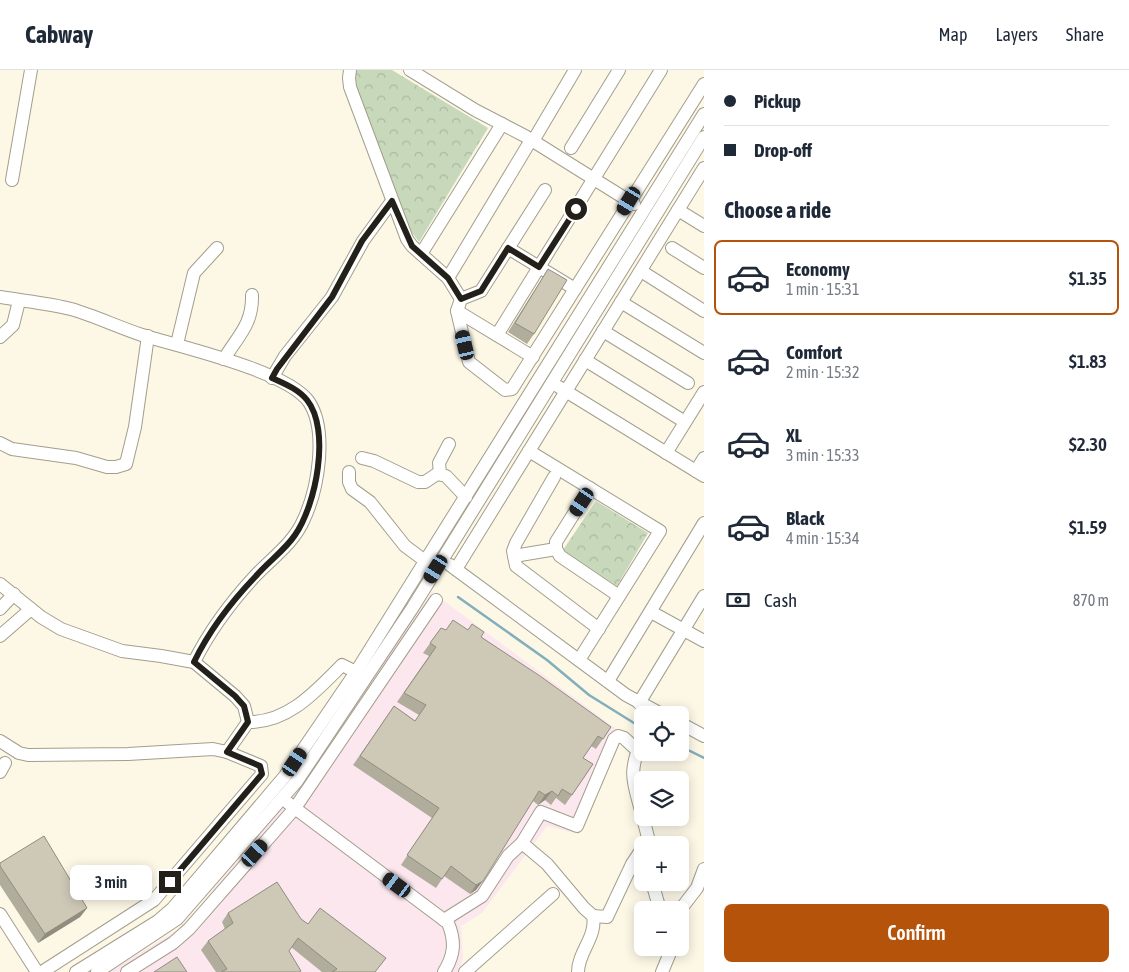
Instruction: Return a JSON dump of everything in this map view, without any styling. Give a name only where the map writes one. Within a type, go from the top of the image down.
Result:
[{"type":"street","points":[[12,180],[31,70]]},
{"type":"street","points":[[350,70],[348,78],[350,87],[407,239],[448,278],[461,299],[457,312],[469,362],[505,390],[512,389],[533,357],[704,84]]},
{"type":"street","points":[[410,70],[532,140],[649,213]]},
{"type":"street","points":[[448,278],[575,70]]},
{"type":"street","points":[[571,148],[619,70]]},
{"type":"street","points":[[497,335],[595,180],[660,70]]},
{"type":"street","points":[[97,972],[177,919],[277,794],[285,776],[434,561],[553,382],[704,114]]},
{"type":"street","points":[[421,254],[502,124]]},
{"type":"street","points":[[76,972],[158,921],[173,908],[277,794],[297,781],[434,561],[466,496],[649,213],[704,137]]},
{"type":"street","points":[[456,569],[702,174]]},
{"type":"street","points":[[461,299],[481,291],[545,190]]},
{"type":"street","points":[[272,378],[291,349],[332,297],[362,241],[392,201]]},
{"type":"street","points":[[678,210],[704,226]]},
{"type":"street","points":[[177,344],[194,273],[217,248]]},
{"type":"street","points":[[508,248],[575,289]]},
{"type":"street","points":[[672,248],[704,268]]},
{"type":"street","points":[[640,272],[704,311]]},
{"type":"street","points":[[224,359],[248,323],[252,309],[252,295]]},
{"type":"street","points":[[0,297],[68,308],[148,336],[224,359],[272,378],[300,392],[308,401],[316,416],[319,448],[318,468],[304,519],[295,536],[254,577],[238,597],[203,643],[194,662]]},
{"type":"street","points":[[0,337],[13,325],[19,301]]},
{"type":"street","points":[[621,302],[704,353]]},
{"type":"street","points":[[457,312],[533,357]]},
{"type":"street","points":[[603,331],[688,383]]},
{"type":"street","points":[[0,443],[12,450],[70,456],[107,467],[126,464],[135,427],[148,336]]},
{"type":"street","points":[[585,360],[685,422]]},
{"type":"street","points":[[553,382],[700,474],[704,458]]},
{"type":"street","points":[[666,453],[704,392]]},
{"type":"street","points":[[449,444],[439,464],[440,473],[466,496]]},
{"type":"street","points":[[529,451],[660,532],[579,660]]},
{"type":"street","points":[[362,458],[374,461],[418,482],[425,482],[440,473]]},
{"type":"street","points":[[349,472],[349,482],[352,489],[370,502],[398,539],[434,561],[456,569],[644,706]]},
{"type":"street","points":[[554,477],[516,543],[514,556],[516,566],[599,629]]},
{"type":"street","points":[[590,488],[556,542],[556,549],[560,556],[619,596]]},
{"type":"street","points":[[608,681],[704,523]]},
{"type":"street","points":[[514,556],[556,549]]},
{"type":"street","points":[[0,584],[31,609],[61,629],[122,652],[194,662],[235,696],[244,706],[248,722],[227,752]]},
{"type":"street","points":[[0,609],[14,594]]},
{"type":"street","points":[[639,703],[704,596]]},
{"type":"street","points":[[127,972],[173,943],[189,929],[295,808],[436,600]]},
{"type":"street","points":[[0,636],[31,609]]},
{"type":"street","points":[[651,612],[704,641]]},
{"type":"street","points":[[248,722],[260,722],[286,714],[310,696],[342,665],[356,672]]},
{"type":"street","points":[[689,728],[704,736]]},
{"type":"street","points":[[444,920],[482,896],[508,856],[522,843],[541,812],[577,826],[614,739],[618,736],[634,743]]},
{"type":"street","points":[[0,741],[19,753],[28,755],[128,754],[212,750],[227,752],[260,766],[262,774],[154,900],[42,972]]},
{"type":"street","points":[[634,779],[632,771],[635,761]]},
{"type":"street","points":[[277,794],[444,920],[452,932],[454,942],[447,967],[464,972],[553,894]]},
{"type":"street","points":[[522,843],[547,864],[593,916],[607,917],[634,861]]},
{"type":"street","points":[[689,901],[700,890],[704,869]]},
{"type":"street","points":[[0,914],[37,972]]},
{"type":"street","points":[[578,972],[578,964],[592,933],[593,916]]},
{"type":"street","points":[[662,972],[669,956]]},
{"type":"shaded area","points":[[432,592],[615,728],[579,834],[547,826],[482,913],[461,926],[463,959],[458,972],[109,972],[176,931],[197,909],[310,771]]},
{"type":"green space","points":[[354,70],[392,70],[488,128],[419,242],[410,230],[352,82]]},
{"type":"green space","points":[[596,501],[648,533],[617,586],[563,550]]},
{"type":"building","points":[[548,269],[567,280],[534,334],[515,323]]},
{"type":"building","points":[[453,620],[468,630],[472,624],[484,632],[481,637],[540,676],[611,727],[603,739],[598,736],[583,758],[593,764],[572,795],[562,789],[558,796],[552,791],[545,795],[539,791],[483,881],[476,885],[451,866],[442,879],[407,855],[439,808],[360,756],[394,706],[415,721],[426,705],[404,693],[436,647],[430,643],[441,628],[446,630]]},
{"type":"building","points":[[44,836],[87,908],[45,934],[0,866],[0,863]]},
{"type":"building","points":[[277,882],[301,919],[308,924],[320,908],[386,958],[375,972],[332,972],[337,969],[298,938],[289,951],[301,971],[299,972],[221,972],[227,969],[208,941],[233,923],[228,913]]},
{"type":"building","points":[[177,957],[187,972],[154,972]]},
{"type":"waterway","points":[[458,597],[547,660],[589,695],[634,723]]},
{"type":"waterway","points":[[689,750],[704,758]]},
{"type":"route","points":[[170,882],[262,774],[263,770],[260,766],[227,752],[238,733],[248,722],[244,706],[235,696],[194,662],[203,643],[254,577],[295,536],[304,519],[311,497],[318,468],[320,439],[316,416],[308,401],[300,392],[272,378],[277,369],[285,356],[332,297],[362,241],[392,201],[407,239],[412,246],[437,266],[448,278],[461,299],[481,291],[508,248],[539,267],[576,209]]}]
